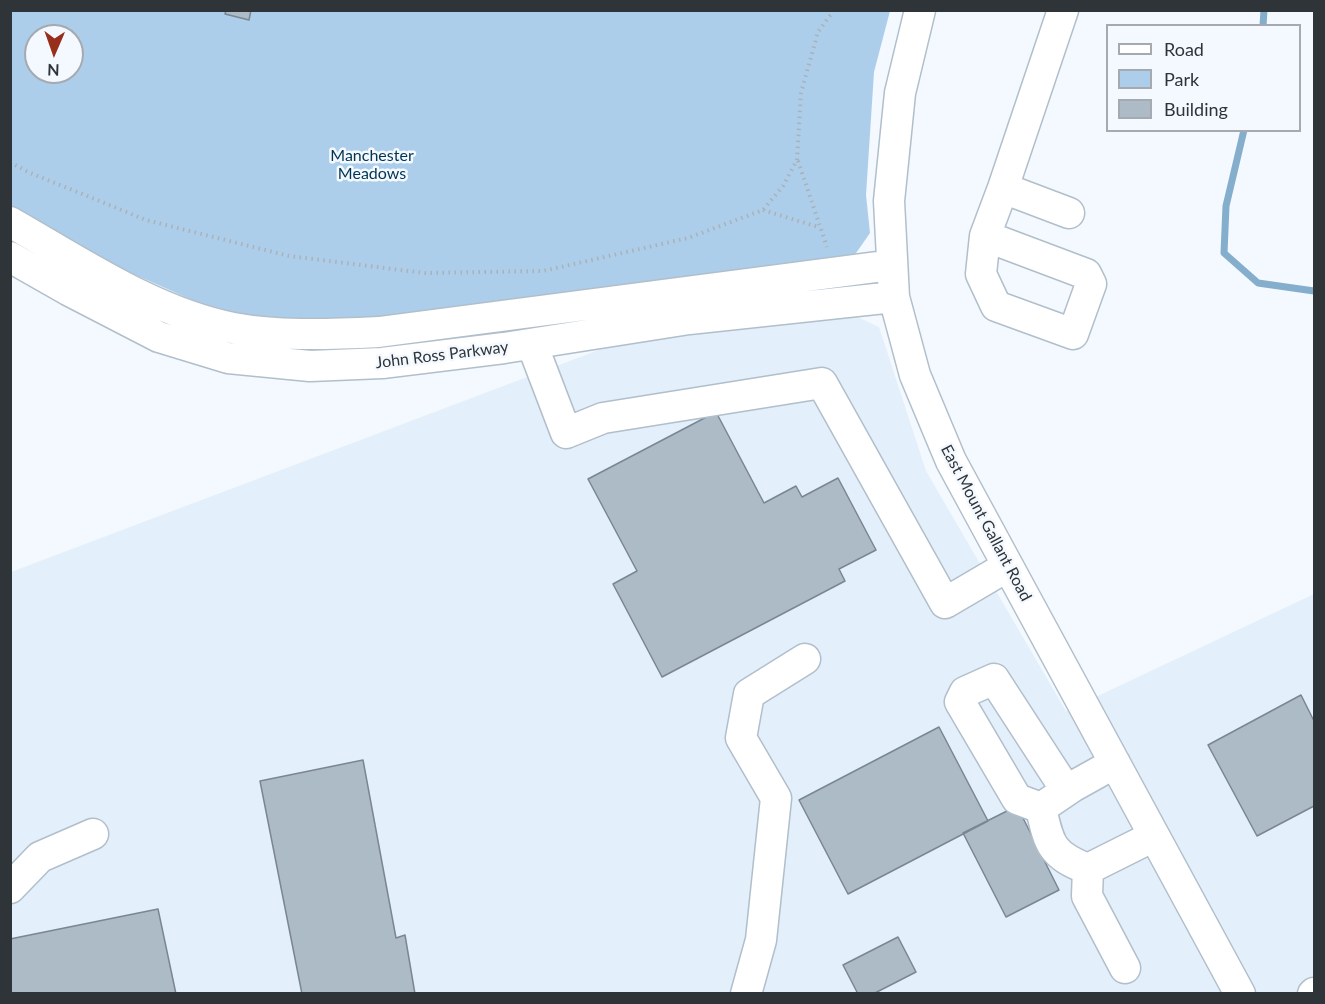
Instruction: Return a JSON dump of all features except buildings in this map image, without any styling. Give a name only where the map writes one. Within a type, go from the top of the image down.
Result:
[{"type":"street","name":"East Mount Gallant Road","points":[[920,10],[900,93],[889,201],[894,297],[915,375],[951,461],[1240,993]]},
{"type":"street","points":[[985,236],[1063,10]]},
{"type":"street","points":[[1003,188],[1069,213]]},
{"type":"street","name":"John Ross Parkway","points":[[10,222],[168,308],[233,327],[312,335],[379,332],[892,265]]},
{"type":"street","name":"John Ross Parkway","points":[[10,257],[159,337],[228,358],[310,366],[382,363],[532,344],[688,319],[894,297]]},
{"type":"street","points":[[532,344],[566,433],[603,418],[822,384],[945,603],[1008,566]]},
{"type":"street","points":[[746,993],[761,940],[776,798],[741,738],[749,694],[805,659]]},
{"type":"street","points":[[1041,808],[1017,799],[960,702],[965,692],[994,679],[1066,790]]},
{"type":"street","points":[[1041,808],[1066,790],[1115,763]]},
{"type":"street","points":[[1041,808],[1048,840],[1065,860],[1088,869],[1154,836]]},
{"type":"street","points":[[10,888],[40,857],[93,834]]},
{"type":"street","points":[[1088,869],[1087,896],[1125,968]]},
{"type":"path","points":[[834,10],[818,32],[801,93],[797,160],[819,227],[838,271]]},
{"type":"path","points":[[10,162],[28,172],[147,220],[288,256],[425,273],[543,271],[688,238],[763,210],[783,186],[797,160]]},
{"type":"path","points":[[763,210],[819,227]]},
{"type":"shaded area","points":[[847,312],[879,327],[926,471],[1066,711],[1314,594],[1314,993],[11,994],[11,572],[612,345]]},
{"type":"green space","name":"Manchester Meadows","points":[[11,11],[890,11],[874,72],[866,195],[870,233],[854,256],[373,323],[233,318],[88,254],[11,210]]},
{"type":"waterway","points":[[1263,24],[1264,10]]},
{"type":"waterway","points":[[1244,132],[1226,206],[1224,253],[1258,283],[1314,291]]}]
